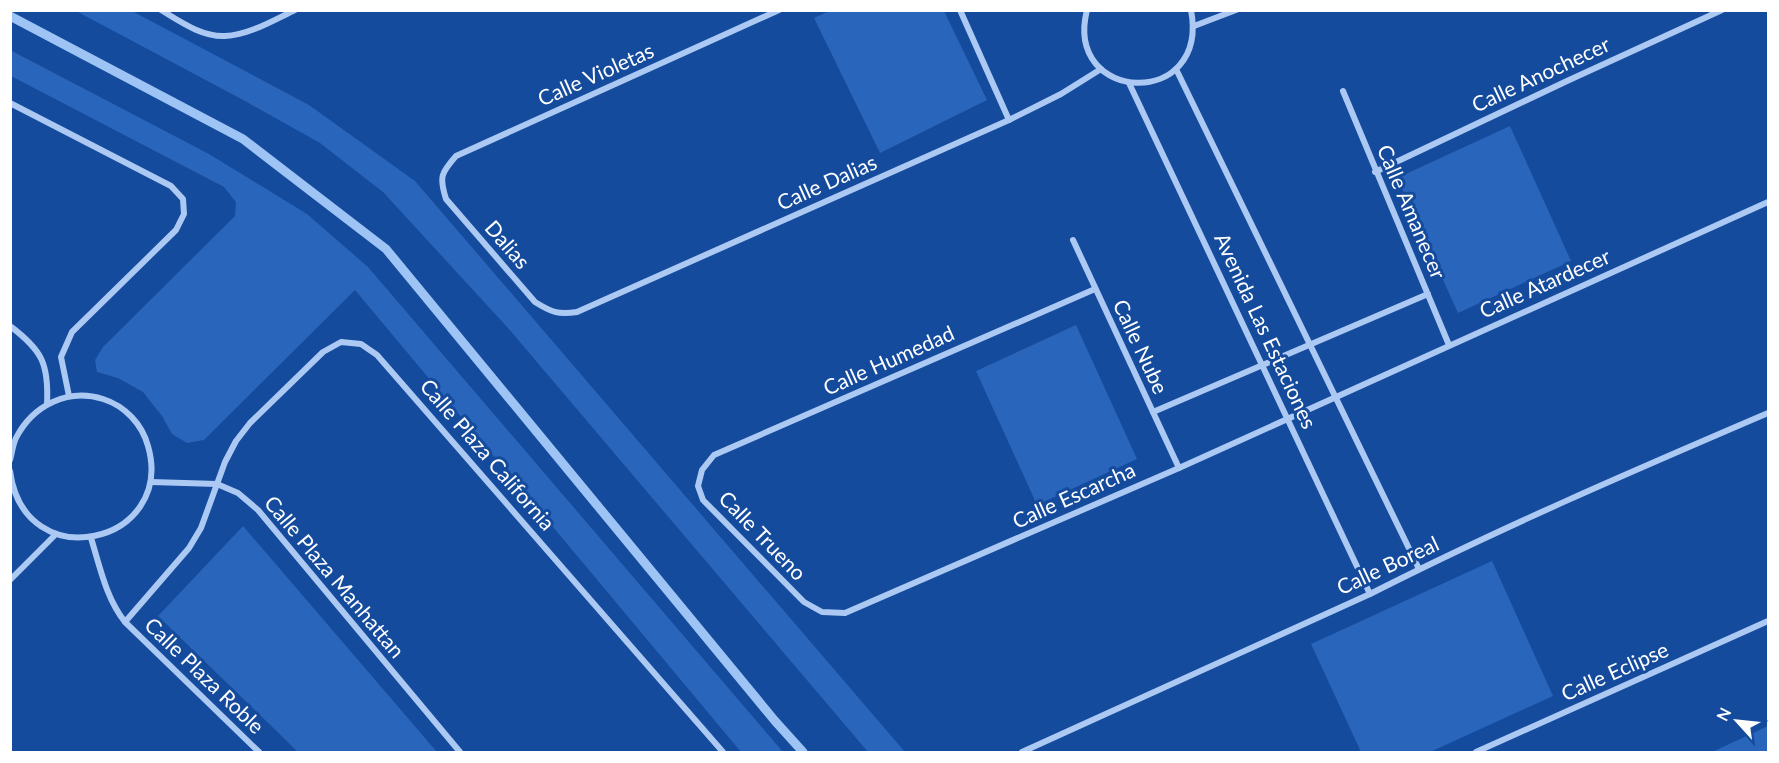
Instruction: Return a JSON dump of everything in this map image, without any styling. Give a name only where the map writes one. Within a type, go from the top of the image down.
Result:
[{"type":"street","points":[[161,10],[186,26],[207,34],[226,36],[246,32],[295,10]]},
{"type":"street","name":"Calle Violetas","points":[[441,184],[444,169],[456,156],[779,10]]},
{"type":"street","points":[[960,10],[1009,120]]},
{"type":"street","points":[[1087,10],[1083,27],[1085,43],[1091,57],[1110,76],[1129,83],[1146,83],[1162,79],[1176,69],[1186,57],[1192,42],[1194,26],[1191,10]]},
{"type":"street","points":[[1194,26],[1236,10]]},
{"type":"street","name":"Calle Anochecer","points":[[1375,172],[1722,10]]},
{"type":"street","name":"Calle Dalias","points":[[562,314],[577,312],[1009,120],[1061,94],[1101,69]]},
{"type":"street","name":"Avenida Las Estaciones","points":[[1176,69],[1419,569]]},
{"type":"street","name":"Avenida Las Estaciones","points":[[1129,83],[1370,594]]},
{"type":"street","name":"Calle Amanecer","points":[[1343,91],[1449,345]]},
{"type":"street","points":[[10,103],[171,186],[183,199],[184,214],[176,230],[72,332],[62,357],[69,396]]},
{"type":"street","name":"Dalias","points":[[441,184],[446,199],[535,302],[562,314]]},
{"type":"street","name":"Calle Atardecer","points":[[1335,397],[1768,202]]},
{"type":"street","name":"Calle Nube","points":[[1073,240],[1179,468]]},
{"type":"street","name":"Calle Humedad","points":[[702,470],[714,455],[1095,289]]},
{"type":"street","points":[[1153,412],[1428,294]]},
{"type":"street","points":[[10,326],[28,340],[43,360],[48,383],[47,404]]},
{"type":"street","name":"Calle Plaza California","points":[[217,484],[236,441],[250,423],[322,352],[342,342],[361,344],[377,355],[723,753]]},
{"type":"street","points":[[10,460],[15,440],[28,419],[47,404],[69,396],[93,396],[114,403],[133,417],[146,436],[152,459],[151,482],[144,501],[132,517],[119,527],[91,538],[56,534],[38,525],[24,510],[12,489],[10,471]]},
{"type":"street","name":"Calle Escarcha","points":[[822,612],[845,613],[1179,468],[1335,397]]},
{"type":"street","name":"Calle Boreal","points":[[1023,753],[1370,594],[1419,569],[1768,413]]},
{"type":"street","name":"Calle Trueno","points":[[702,470],[698,486],[703,500],[804,602],[822,612]]},
{"type":"street","name":"Calle Plaza Manhattan","points":[[151,482],[217,484],[238,492],[258,510],[460,753]]},
{"type":"street","name":"Calle Plaza Roble","points":[[125,622],[189,548],[201,528],[217,484]]},
{"type":"street","points":[[10,580],[56,534]]},
{"type":"street","name":"Calle Plaza Roble","points":[[91,538],[109,598],[125,622],[259,753]]},
{"type":"street","name":"Calle Eclipse","points":[[1476,753],[1768,621]]},
{"type":"shaded area","points":[[76,11],[132,11],[309,105],[415,181],[905,752],[868,752],[508,328],[383,192],[320,143]]},
{"type":"shaded area","points":[[829,11],[944,11],[987,100],[880,153],[814,18]]},
{"type":"shaded area","points":[[10,50],[209,154],[307,214],[368,267],[783,752],[741,752],[355,290],[204,440],[187,443],[172,434],[162,416],[143,392],[118,378],[97,372],[95,360],[103,347],[235,216],[236,202],[224,187],[11,76]]},
{"type":"shaded area","points":[[1510,126],[1571,261],[1458,313],[1397,178]]},
{"type":"shaded area","points":[[1076,325],[1137,459],[1037,505],[976,371]]},
{"type":"shaded area","points":[[243,526],[437,752],[298,752],[158,616]]},
{"type":"shaded area","points":[[1492,561],[1553,696],[1430,752],[1361,752],[1311,644]]},
{"type":"shaded area","points":[[1768,726],[1768,752],[1712,752]]},
{"type":"waterway","points":[[10,16],[243,139],[386,249],[803,752]]}]
